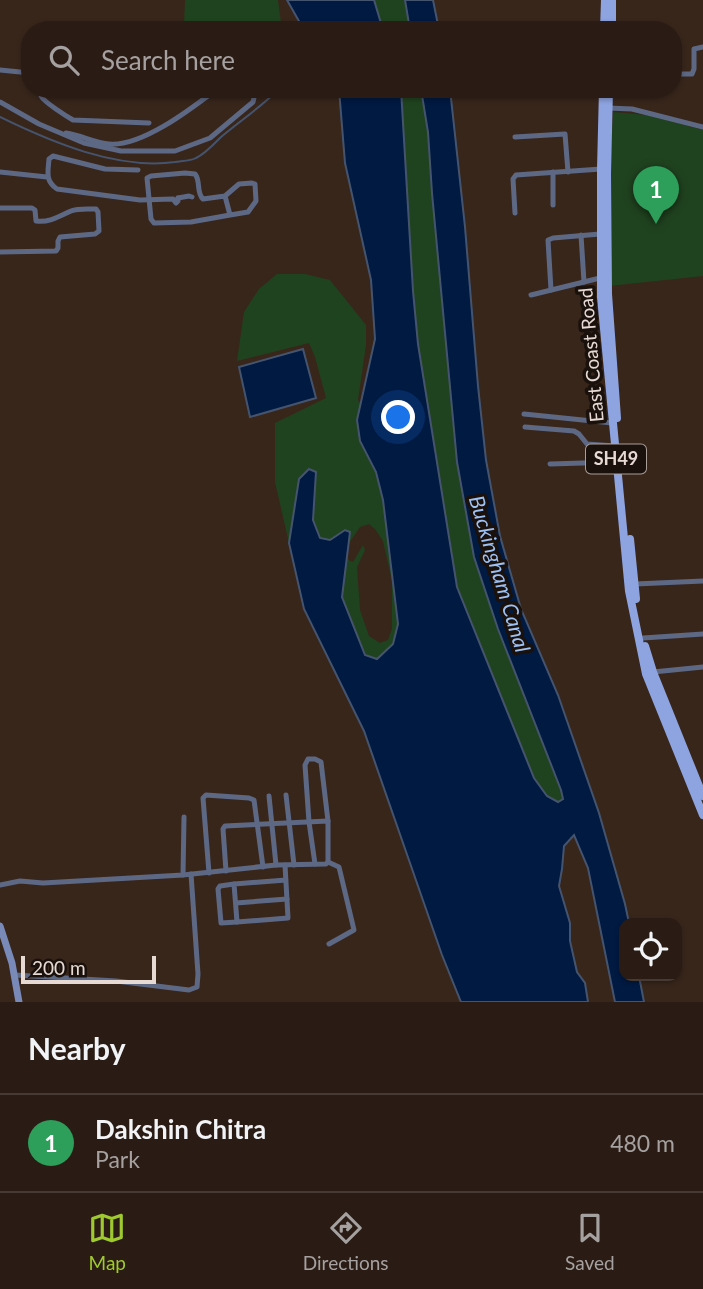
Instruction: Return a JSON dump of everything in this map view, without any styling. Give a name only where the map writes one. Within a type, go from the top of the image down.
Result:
[{"type":"main road","points":[[604,21],[605,0]]},
{"type":"main road","points":[[611,21],[612,0]]},
{"type":"main road","name":"East Coast Road","points":[[603,98],[600,278],[604,289],[621,471],[635,584],[643,638],[653,672],[703,796]]},
{"type":"main road","name":"East Coast Road","points":[[609,98],[604,289],[612,423],[629,590],[646,674],[703,815]]},
{"type":"street","points":[[682,74],[692,74],[694,48],[703,47]]},
{"type":"street","points":[[0,70],[21,72]]},
{"type":"street","points":[[43,98],[73,120],[149,123]]},
{"type":"street","points":[[60,132],[110,144],[126,143],[161,127],[205,98]]},
{"type":"street","points":[[0,102],[39,124],[84,143],[121,151],[176,151],[210,138],[253,102],[254,98]]},
{"type":"street","points":[[608,108],[632,109],[703,128]]},
{"type":"street","points":[[515,136],[565,134],[568,172]]},
{"type":"street","points":[[138,170],[105,169],[53,156],[49,159],[47,177],[50,184],[57,189],[149,201],[225,196],[239,184],[255,184],[256,201],[250,211],[191,222],[154,223],[151,219],[149,201],[147,182],[148,177],[185,173],[196,175],[201,197]]},
{"type":"street","points":[[515,213],[513,177],[521,174],[601,169]]},
{"type":"street","points":[[0,172],[47,177]]},
{"type":"street","points":[[552,172],[553,205]]},
{"type":"street","points":[[225,196],[230,215]]},
{"type":"street","points":[[0,208],[32,208],[36,221],[40,222],[65,216],[74,210],[96,209],[99,231],[95,234],[60,237],[56,251],[0,252]]},
{"type":"street","points":[[551,290],[548,240],[600,234]]},
{"type":"street","points":[[581,235],[584,282]]},
{"type":"street","points":[[531,295],[600,278]]},
{"type":"street","points":[[524,414],[612,423]]},
{"type":"street","points":[[524,427],[575,432],[587,444],[615,446]]},
{"type":"street","points":[[550,464],[616,462]]},
{"type":"street","points":[[635,584],[703,582]]},
{"type":"street","points":[[643,638],[703,634]]},
{"type":"street","points":[[653,672],[703,667]]},
{"type":"street","points":[[315,864],[309,822],[307,759],[321,762],[328,821],[328,862]]},
{"type":"street","points":[[286,795],[294,865]]},
{"type":"street","points":[[209,873],[204,796],[253,799],[263,867]]},
{"type":"street","points":[[269,796],[276,865]]},
{"type":"street","points":[[183,875],[184,817]]},
{"type":"street","points":[[226,871],[223,828],[229,825],[328,821]]},
{"type":"street","points":[[0,885],[20,881],[43,883],[183,875],[328,862],[339,867],[354,930],[329,944]]},
{"type":"street","points":[[285,865],[286,880],[288,918],[220,923],[220,886],[286,880]]},
{"type":"street","points":[[15,975],[116,981],[188,990],[197,987],[191,874]]},
{"type":"street","points":[[234,884],[237,922]]},
{"type":"street","points":[[236,903],[287,899]]},
{"type":"street","points":[[1,930],[15,975],[19,1002]]},
{"type":"green space","points":[[185,0],[278,0],[281,21],[184,21]]},
{"type":"green space","points":[[374,0],[405,0],[408,21],[380,21]]},
{"type":"green space","points":[[402,98],[422,98],[428,132],[457,462],[474,557],[498,629],[561,790],[563,799],[558,802],[547,797],[534,778],[457,587],[418,344]]},
{"type":"green space","points":[[613,112],[646,115],[703,130],[703,276],[609,286]]},
{"type":"green space","points":[[277,274],[305,274],[330,280],[366,325],[366,345],[358,400],[361,405],[357,420],[360,441],[376,472],[383,500],[398,624],[393,644],[377,659],[365,655],[342,597],[347,558],[353,562],[363,545],[365,550],[357,567],[360,610],[369,636],[380,643],[388,640],[392,629],[392,581],[383,541],[369,524],[360,527],[349,543],[350,532],[330,541],[320,539],[313,521],[316,472],[299,479],[289,543],[275,482],[275,423],[326,398],[309,343],[237,361],[244,312],[259,289]]},
{"type":"water","points":[[287,0],[374,0],[380,21],[299,21]]},
{"type":"water","points":[[405,0],[433,0],[437,21],[408,21]]},
{"type":"water","name":"Buckingham Canal","points":[[340,98],[402,98],[418,344],[457,587],[534,778],[547,796],[558,802],[563,799],[561,790],[498,629],[474,557],[457,462],[428,132],[422,98],[451,98],[486,460],[500,536],[521,609],[558,695],[599,813],[625,904],[628,918],[619,918],[619,981],[640,981],[644,1002],[615,1002],[588,868],[574,835],[564,846],[559,886],[570,923],[570,941],[577,972],[585,983],[588,1002],[461,1002],[364,731],[304,609],[289,543],[299,479],[309,469],[316,472],[313,520],[320,538],[330,540],[345,530],[350,532],[342,597],[365,655],[377,659],[393,644],[398,624],[383,500],[376,472],[360,441],[357,420],[375,339],[371,280],[345,163]]},
{"type":"water","points":[[303,349],[316,398],[250,417],[239,367]]},
{"type":"waterway","points":[[0,117],[62,144],[108,158],[130,162],[175,162],[191,160],[203,154],[269,98]]},
{"type":"place","name":"Dakshin Chitra","points":[[656,224]]}]
